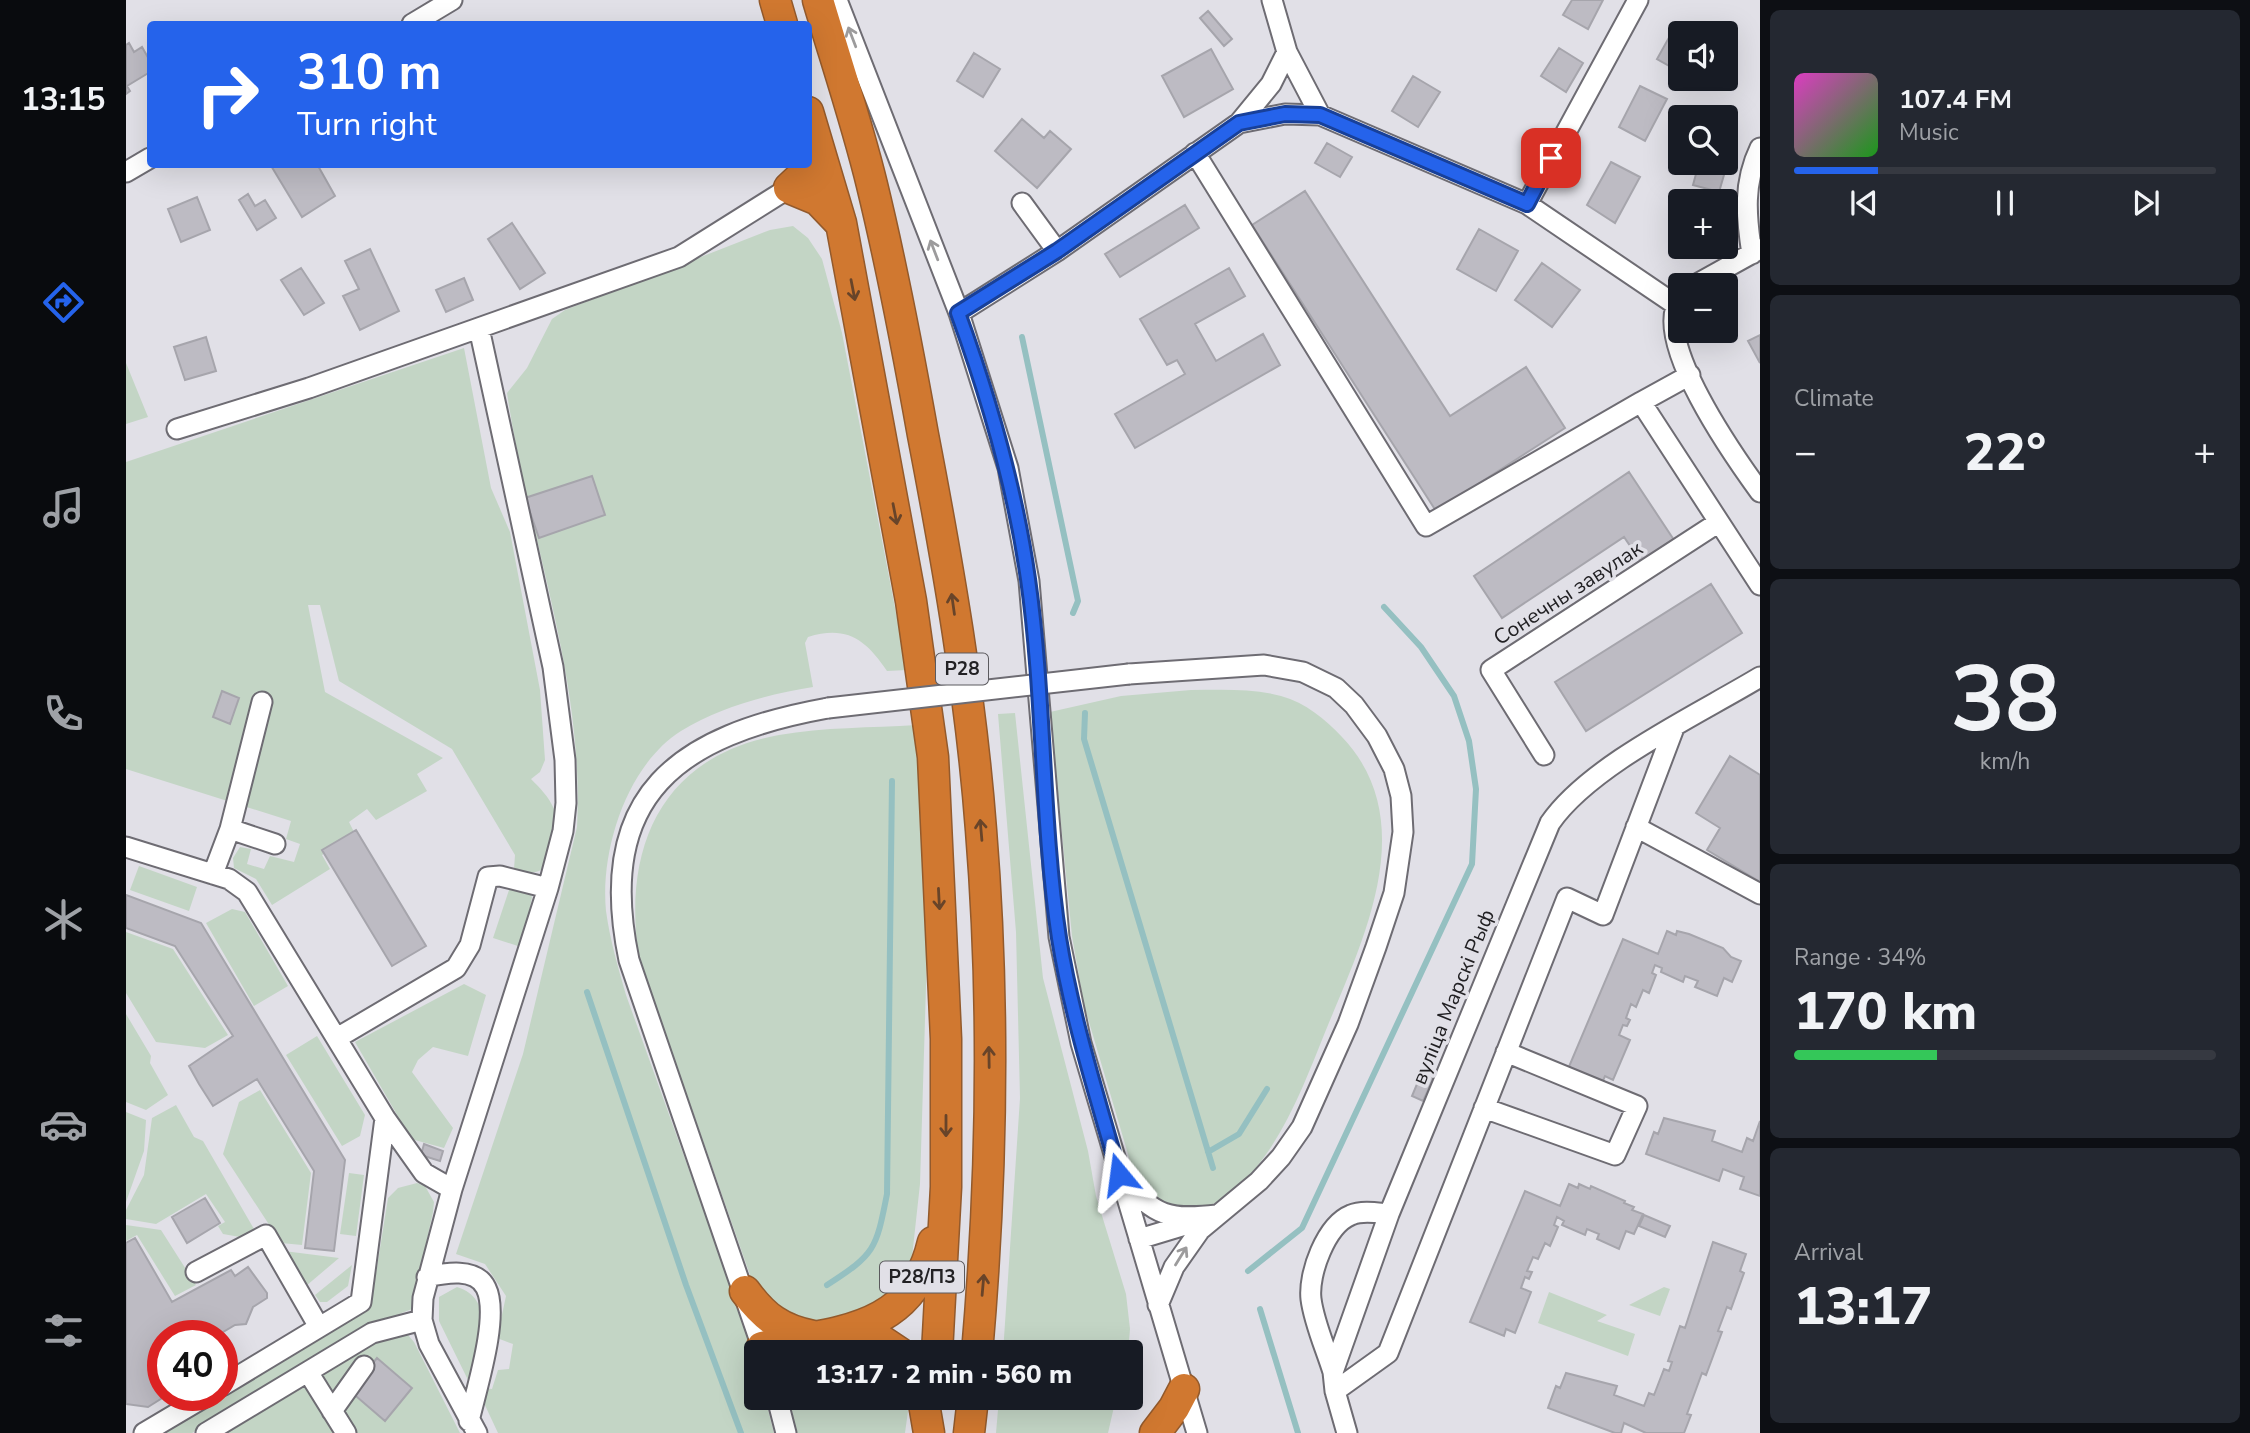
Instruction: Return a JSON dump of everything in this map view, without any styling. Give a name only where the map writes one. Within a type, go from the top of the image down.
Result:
[{"type":"highway","points":[[775,0],[781,21]]},
{"type":"highway","name":"Р28","points":[[818,0],[872,184],[945,551],[969,720],[981,830],[990,1099],[985,1263],[978,1340]]},
{"type":"highway","name":"Р28","points":[[812,149],[841,223],[911,601],[933,757],[946,1039],[946,1187],[938,1340]]},
{"type":"highway","points":[[806,168],[805,173],[789,188],[818,200],[841,223]]},
{"type":"highway","name":"Р28/П3","points":[[819,1340],[877,1319],[914,1290],[927,1269],[946,1187]]},
{"type":"highway","name":"Р28/П3","points":[[745,1291],[769,1320],[794,1332],[800,1340]]},
{"type":"highway","name":"Р28/П3","points":[[848,1330],[880,1340]]},
{"type":"highway","points":[[1156,1433],[1184,1389]]},
{"type":"highway","points":[[925,1410],[930,1433]]},
{"type":"highway","points":[[930,1433],[933,1410]]},
{"type":"highway","points":[[969,1433],[972,1410]]},
{"type":"street","points":[[417,21],[452,0]]},
{"type":"street","points":[[837,0],[958,313],[996,424],[1018,513],[1029,582],[1059,937],[1081,1043],[1197,1433]]},
{"type":"street","points":[[1272,0],[1287,52],[1320,115]]},
{"type":"street","points":[[1527,204],[1638,0]]},
{"type":"street","points":[[958,313],[1057,251],[1239,123],[1270,84],[1287,52]]},
{"type":"street","points":[[1239,123],[1285,114],[1320,115],[1527,204],[1668,296]]},
{"type":"street","points":[[1717,273],[1756,251],[1746,212],[1747,187],[1760,148]]},
{"type":"street","points":[[1195,153],[1426,526],[1690,375]]},
{"type":"street","points":[[126,172],[147,160]]},
{"type":"street","points":[[177,429],[309,388],[679,257],[789,188]]},
{"type":"street","points":[[1021,203],[1057,251]]},
{"type":"street","points":[[473,1427],[434,1353],[422,1320],[427,1277],[452,1189],[548,888],[563,831],[565,760],[553,667],[479,328]]},
{"type":"street","points":[[1677,343],[1690,375],[1720,431],[1760,492]]},
{"type":"street","points":[[1641,402],[1760,585]]},
{"type":"street","name":"Сонечны завулак","points":[[1544,755],[1491,670],[1718,522]]},
{"type":"street","name":"Р28/П3","points":[[760,1340],[629,960],[622,925],[622,883],[636,819],[649,794],[668,770],[692,752],[752,725],[828,708],[1129,674],[1264,665],[1303,672],[1335,688],[1354,705],[1377,736],[1394,769],[1401,796],[1403,832],[1394,893],[1348,1024],[1302,1127],[1281,1157],[1259,1181],[1217,1215],[1188,1245],[1174,1267],[1158,1305]]},
{"type":"street","name":"вуліца Марскі Рыф","points":[[1334,1382],[1389,1214],[1550,823],[1562,806],[1594,778],[1760,677]]},
{"type":"street","points":[[213,874],[230,829],[262,702]]},
{"type":"street","points":[[1334,1382],[1388,1353],[1567,898],[1602,915],[1674,728]]},
{"type":"street","points":[[1636,827],[1760,894]]},
{"type":"street","points":[[230,829],[275,844]]},
{"type":"street","points":[[126,847],[229,879],[247,892],[385,1118],[424,1173],[452,1189]]},
{"type":"street","points":[[337,1038],[456,968],[470,945],[488,877],[499,876],[548,888]]},
{"type":"street","points":[[1484,1108],[1615,1155],[1637,1106],[1506,1052]]},
{"type":"street","points":[[238,1376],[361,1302],[385,1118]]},
{"type":"street","points":[[1119,1174],[1138,1197],[1168,1216],[1188,1218],[1217,1215]]},
{"type":"street","points":[[1347,1433],[1311,1301],[1310,1283],[1326,1242],[1337,1225],[1349,1215],[1389,1214]]},
{"type":"street","name":"Р28/П3","points":[[1139,1240],[1217,1215]]},
{"type":"street","points":[[196,1272],[265,1235],[319,1327]]},
{"type":"street","points":[[427,1277],[452,1272],[473,1276],[485,1286],[488,1293],[489,1327],[473,1427]]},
{"type":"street","points":[[205,1433],[372,1333],[422,1320]]},
{"type":"street","points":[[332,1411],[363,1366]]},
{"type":"street","points":[[308,1373],[345,1433]]},
{"type":"street","points":[[780,1410],[786,1433]]},
{"type":"street","points":[[144,1433],[181,1411]]},
{"type":"green space","points":[[793,226],[808,238],[822,259],[842,333],[907,670],[887,671],[863,643],[845,634],[808,637],[805,643],[813,687],[761,698],[728,708],[697,722],[662,746],[646,765],[621,811],[613,836],[605,887],[610,932],[626,995],[750,1340],[744,1340],[744,1410],[768,1410],[774,1433],[498,1433],[483,1401],[484,1388],[492,1389],[498,1370],[509,1369],[513,1344],[497,1338],[506,1296],[485,1264],[456,1254],[523,1054],[577,827],[577,772],[564,663],[516,447],[507,393],[527,368],[552,319],[565,310],[770,230]]},
{"type":"green space","points":[[464,348],[491,488],[510,532],[540,690],[545,760],[540,772],[531,779],[554,809],[556,823],[548,860],[541,870],[535,872],[514,869],[515,855],[452,749],[339,681],[320,605],[308,605],[325,692],[443,758],[417,774],[427,791],[376,820],[367,809],[349,822],[355,834],[322,855],[330,869],[272,905],[256,879],[234,868],[233,858],[240,847],[251,849],[247,864],[264,869],[270,856],[294,862],[300,844],[286,839],[291,821],[126,769],[126,462]]},
{"type":"green space","points":[[126,363],[148,417],[126,424]]},
{"type":"green space","points":[[1191,690],[1270,693],[1299,703],[1322,718],[1342,737],[1366,770],[1378,804],[1382,841],[1370,917],[1296,1102],[1267,1153],[1250,1175],[1230,1193],[1207,1207],[1184,1211],[1155,1197],[1133,1171],[1084,1005],[1072,936],[1050,712],[1121,696]]},
{"type":"green space","points":[[1015,713],[1043,978],[1088,1151],[1096,1196],[1126,1294],[1129,1340],[1004,1340],[1020,1098],[1016,932],[998,714]]},
{"type":"green space","points":[[917,725],[927,954],[920,1184],[912,1257],[902,1285],[848,1324],[792,1321],[757,1295],[639,958],[635,918],[637,880],[645,845],[658,813],[678,786],[705,763],[738,746],[779,735],[830,729]]},
{"type":"green space","points":[[139,866],[197,887],[189,911],[130,890]]},
{"type":"green space","points":[[510,887],[529,891],[532,897],[524,940],[518,946],[493,938]]},
{"type":"green space","points":[[232,909],[245,912],[288,986],[254,1006],[206,923]]},
{"type":"green space","points":[[126,932],[173,949],[228,1035],[205,1048],[156,1042],[126,993]]},
{"type":"green space","points":[[464,984],[486,995],[468,1056],[433,1047],[418,1060],[412,1072],[453,1128],[444,1148],[411,1139],[355,1042]]},
{"type":"green space","points":[[126,1014],[151,1056],[150,1063],[168,1095],[146,1110],[126,1102]]},
{"type":"green space","points":[[317,1036],[365,1115],[360,1136],[342,1146],[286,1055]]},
{"type":"green space","points":[[260,1090],[311,1173],[302,1245],[281,1243],[223,1154],[239,1102]]},
{"type":"green space","points":[[176,1105],[194,1137],[203,1141],[254,1229],[240,1237],[223,1234],[218,1226],[225,1222],[206,1194],[156,1224],[126,1219],[126,1210],[144,1175],[152,1118]]},
{"type":"green space","points":[[126,1112],[146,1120],[144,1151],[126,1202]]},
{"type":"green space","points":[[349,1173],[364,1175],[356,1236],[340,1234]]},
{"type":"green space","points":[[417,1183],[425,1186],[434,1202],[412,1309],[366,1327],[238,1405],[238,1388],[371,1305],[388,1198],[398,1188]]},
{"type":"green space","points":[[126,1225],[161,1230],[196,1285],[175,1296],[137,1235],[126,1241]]},
{"type":"green space","points":[[284,1251],[339,1258],[306,1286]]},
{"type":"green space","points":[[352,1265],[348,1286],[327,1302],[320,1302],[315,1295]]},
{"type":"green space","points":[[457,1287],[470,1293],[478,1303],[481,1314],[480,1341],[468,1380],[439,1321],[439,1297]]},
{"type":"green space","points":[[1664,1287],[1670,1289],[1660,1316],[1629,1305]]},
{"type":"green space","points":[[1549,1292],[1607,1315],[1597,1321],[1635,1334],[1628,1356],[1538,1323]]},
{"type":"green space","points":[[408,1335],[414,1342],[460,1433],[215,1433],[377,1338]]},
{"type":"green space","points":[[792,1410],[908,1411],[905,1433],[797,1433]]},
{"type":"green space","points":[[998,1410],[1113,1410],[1108,1433],[996,1433]]},
{"type":"green space","points":[[198,1411],[228,1411],[192,1433],[161,1433]]},
{"type":"building","points":[[1572,0],[1603,0],[1588,29],[1563,15]]},
{"type":"building","points":[[1208,11],[1232,39],[1224,46],[1200,18]]},
{"type":"building","points":[[1668,39],[1668,65],[1657,59]]},
{"type":"building","points":[[129,43],[134,52],[142,47],[147,56],[147,74],[127,86],[130,91],[126,94],[126,45]]},
{"type":"building","points":[[1559,48],[1583,63],[1566,92],[1541,76]]},
{"type":"building","points":[[1211,49],[1233,89],[1184,117],[1162,76]]},
{"type":"building","points":[[974,53],[1000,69],[983,97],[957,81]]},
{"type":"building","points":[[1413,76],[1440,92],[1418,127],[1392,111]]},
{"type":"building","points":[[1640,86],[1667,99],[1645,141],[1619,127]]},
{"type":"building","points":[[1022,119],[1044,138],[1050,131],[1071,149],[1037,188],[995,151]]},
{"type":"building","points":[[1327,143],[1352,157],[1340,177],[1315,163]]},
{"type":"building","points":[[1611,162],[1640,177],[1615,223],[1587,205]]},
{"type":"building","points":[[272,168],[319,168],[335,196],[302,217]]},
{"type":"building","points":[[1696,175],[1724,175],[1720,189],[1693,185]]},
{"type":"building","points":[[1305,191],[1450,416],[1526,367],[1565,428],[1436,511],[1252,225]]},
{"type":"building","points":[[248,194],[255,206],[265,200],[276,218],[257,230],[239,200]]},
{"type":"building","points":[[197,197],[210,230],[181,242],[168,209]]},
{"type":"building","points":[[1185,205],[1199,228],[1120,277],[1105,254]]},
{"type":"building","points":[[512,223],[545,273],[520,289],[488,239]]},
{"type":"building","points":[[1479,229],[1518,251],[1496,291],[1457,269]]},
{"type":"building","points":[[370,249],[399,311],[360,330],[343,296],[359,289],[345,261]]},
{"type":"building","points":[[1542,263],[1580,290],[1552,327],[1515,300]]},
{"type":"building","points":[[301,268],[324,303],[304,315],[281,280]]},
{"type":"building","points":[[1229,268],[1245,296],[1195,324],[1216,361],[1263,334],[1280,365],[1135,448],[1115,414],[1185,374],[1177,360],[1167,365],[1140,319]]},
{"type":"building","points":[[464,278],[473,300],[446,312],[436,290]]},
{"type":"building","points":[[1760,335],[1760,363],[1748,341]]},
{"type":"building","points":[[206,337],[216,371],[185,380],[174,347]]},
{"type":"building","points":[[1629,472],[1674,540],[1641,562],[1624,537],[1502,618],[1474,576]]},
{"type":"building","points":[[592,476],[605,515],[539,538],[525,498]]},
{"type":"building","points":[[1711,584],[1742,633],[1586,731],[1555,682]]},
{"type":"building","points":[[222,691],[239,698],[230,724],[213,717]]},
{"type":"building","points":[[1730,756],[1760,775],[1760,882],[1707,850],[1720,828],[1696,813]]},
{"type":"building","points":[[356,830],[426,946],[392,966],[322,850]]},
{"type":"building","points":[[126,895],[201,923],[345,1160],[334,1251],[305,1248],[314,1171],[257,1079],[213,1106],[199,1084],[189,1066],[233,1036],[175,946],[126,928]]},
{"type":"building","points":[[1667,931],[1676,935],[1677,931],[1689,934],[1723,948],[1731,957],[1741,961],[1732,982],[1724,978],[1717,996],[1695,987],[1698,981],[1685,976],[1683,982],[1661,972],[1662,968],[1655,965],[1652,973],[1656,975],[1649,993],[1643,990],[1636,1007],[1631,1004],[1626,1018],[1630,1020],[1627,1026],[1623,1025],[1619,1035],[1630,1040],[1613,1080],[1605,1076],[1602,1083],[1568,1069],[1623,939],[1658,954]]},
{"type":"building","points":[[1422,1072],[1434,1077],[1423,1101],[1412,1096]]},
{"type":"building","points":[[1664,1118],[1715,1131],[1712,1141],[1742,1152],[1747,1138],[1753,1141],[1760,1121],[1760,1196],[1740,1189],[1744,1177],[1723,1169],[1719,1181],[1646,1154],[1654,1132],[1658,1134]]},
{"type":"building","points":[[424,1144],[443,1151],[440,1161],[421,1155]]},
{"type":"building","points":[[1569,1184],[1578,1188],[1579,1184],[1590,1189],[1591,1186],[1634,1207],[1632,1210],[1643,1214],[1634,1234],[1626,1231],[1619,1249],[1597,1239],[1599,1234],[1587,1229],[1585,1235],[1562,1225],[1564,1221],[1557,1217],[1554,1225],[1558,1227],[1550,1246],[1545,1243],[1538,1259],[1533,1257],[1527,1271],[1532,1272],[1529,1279],[1525,1277],[1521,1288],[1531,1292],[1515,1333],[1506,1329],[1504,1336],[1470,1322],[1525,1191],[1560,1206]]},
{"type":"building","points":[[205,1198],[220,1223],[187,1243],[172,1217]]},
{"type":"building","points":[[1644,1215],[1670,1226],[1665,1237],[1639,1226]]},
{"type":"building","points":[[135,1238],[172,1302],[231,1270],[235,1276],[248,1267],[267,1293],[267,1298],[253,1307],[246,1324],[238,1325],[238,1320],[147,1320],[147,1407],[126,1404],[126,1243]]},
{"type":"building","points":[[1713,1242],[1746,1254],[1740,1271],[1744,1273],[1731,1309],[1727,1307],[1718,1331],[1722,1332],[1706,1375],[1702,1373],[1687,1414],[1691,1415],[1684,1433],[1646,1433],[1624,1423],[1621,1433],[1615,1433],[1548,1408],[1556,1386],[1560,1388],[1566,1373],[1617,1386],[1614,1395],[1644,1406],[1649,1393],[1654,1395],[1664,1369],[1669,1371],[1672,1362],[1668,1361],[1680,1326],[1685,1328]]},
{"type":"building","points":[[377,1358],[412,1388],[385,1421],[350,1391]]},
{"type":"waterway","points":[[1022,337],[1078,601],[1073,613]]},
{"type":"waterway","points":[[1248,1271],[1302,1228],[1472,864],[1476,789],[1469,741],[1454,696],[1421,647],[1384,607]]},
{"type":"waterway","points":[[1085,713],[1084,739],[1213,1168]]},
{"type":"waterway","points":[[827,1285],[855,1266],[871,1249],[880,1227],[887,1194],[892,781]]},
{"type":"waterway","points":[[587,992],[686,1285],[741,1433]]},
{"type":"waterway","points":[[1208,1152],[1239,1134],[1267,1089]]},
{"type":"waterway","points":[[1260,1309],[1298,1433]]},
{"type":"route","points":[[1119,1174],[1081,1043],[1059,937],[1029,582],[1018,513],[996,424],[958,313],[1057,251],[1239,123],[1285,114],[1320,115],[1527,204],[1551,158]]}]
